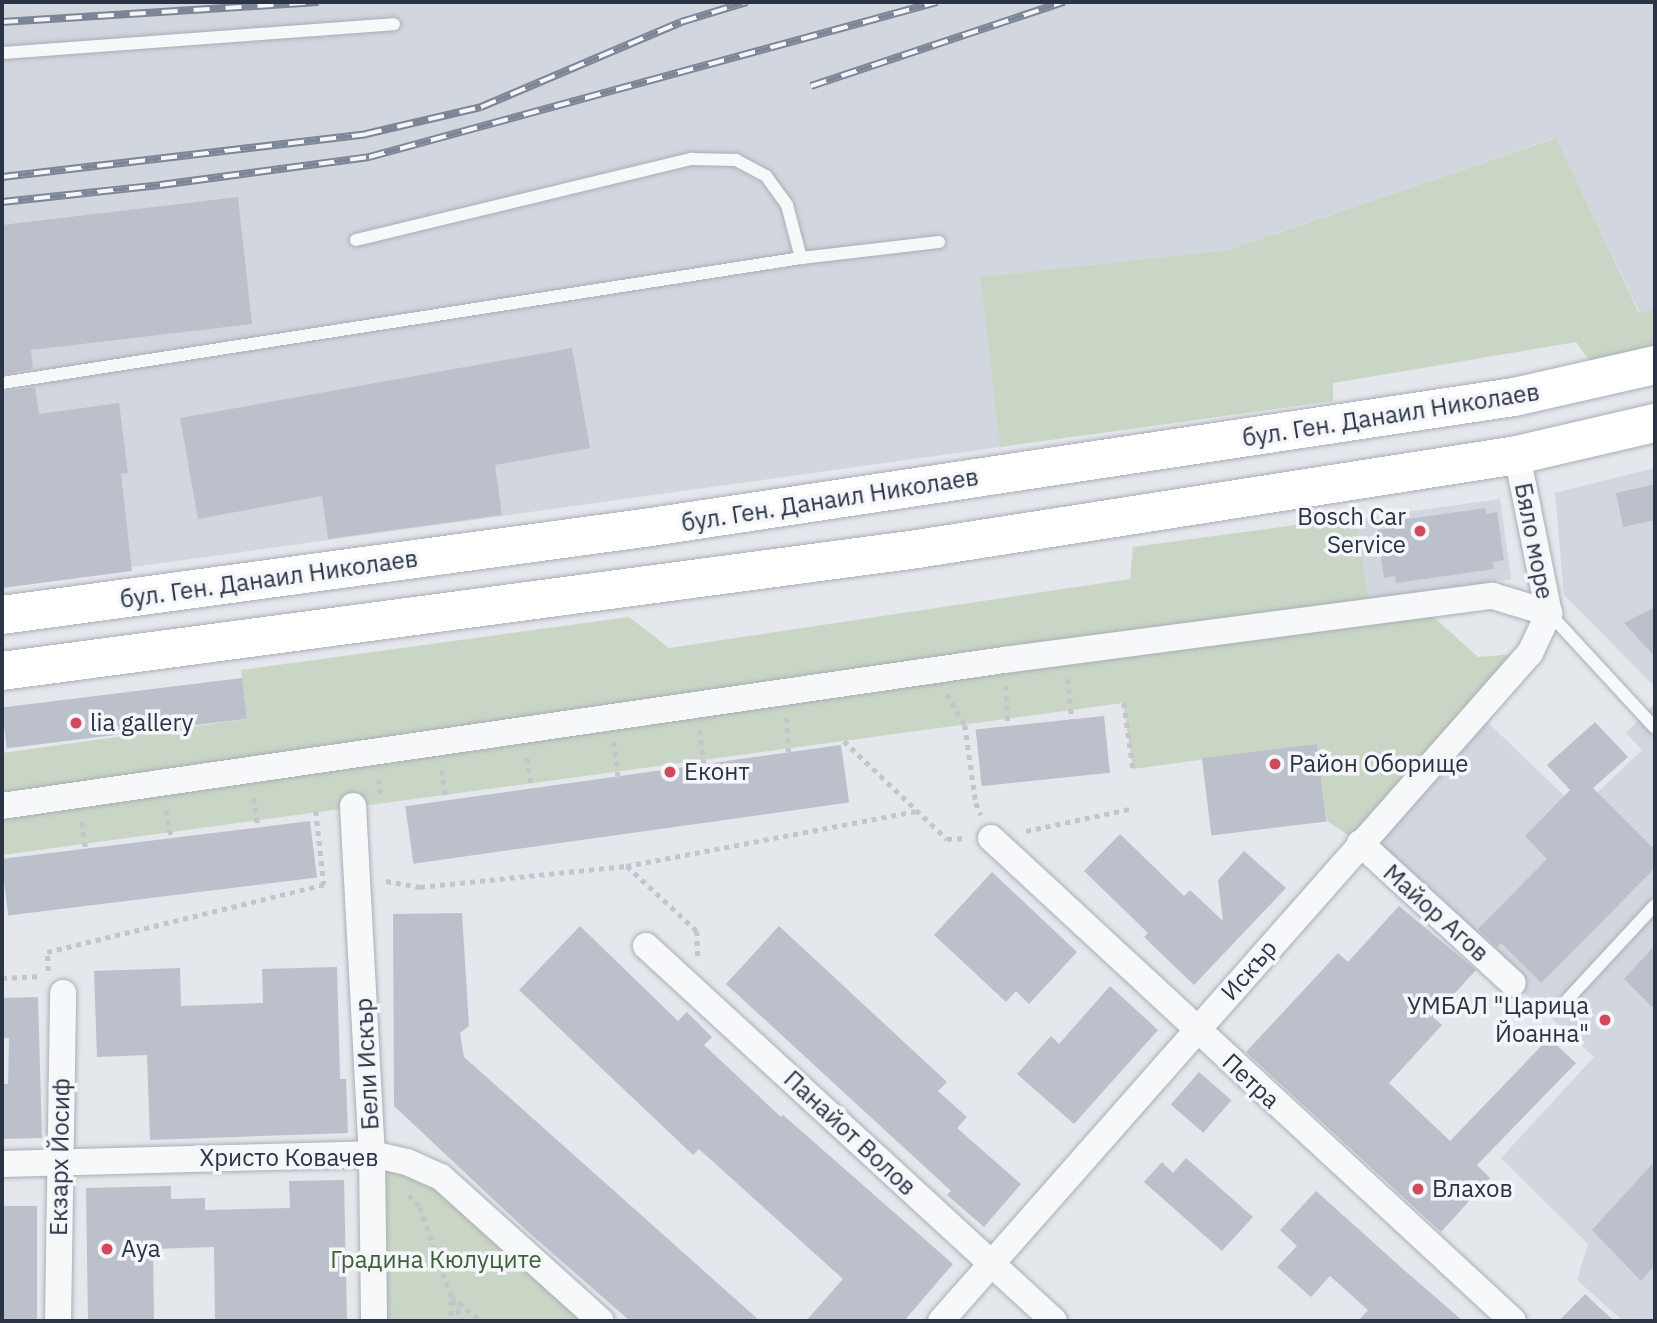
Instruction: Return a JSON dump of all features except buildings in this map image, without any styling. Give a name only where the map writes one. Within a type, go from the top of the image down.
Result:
[{"type":"main road","name":"бул. Ген. Данаил Николаев","points":[[2,615],[651,527],[1500,400],[1655,365]]},
{"type":"main road","points":[[2,671],[917,550],[1517,455],[1655,423]]},
{"type":"street","name":"Бяло море","points":[[1517,455],[1549,613]]},
{"type":"street","points":[[2,806],[1004,660],[1493,596],[1549,613]]},
{"type":"street","name":"Искър","points":[[941,1321],[1530,653],[1549,613]]},
{"type":"street","name":"Бели Искър","points":[[354,806],[372,1154],[374,1321]]},
{"type":"street","name":"Петра","points":[[992,838],[1196,1030],[1513,1321]]},
{"type":"street","name":"Майор Агов","points":[[1360,843],[1513,983]]},
{"type":"street","name":"Панайот Волов","points":[[646,946],[1054,1321]]},
{"type":"street","name":"Екзарх Йосиф","points":[[58,1321],[63,993]]},
{"type":"street","name":"Христо Ковачев","points":[[2,1164],[372,1154],[407,1162],[441,1177],[601,1321]]},
{"type":"lane","points":[[2,52],[394,24]]},
{"type":"lane","points":[[356,240],[692,159],[736,160],[766,176],[787,205],[801,258]]},
{"type":"lane","points":[[2,383],[801,258],[939,242]]},
{"type":"lane","name":"Бяло море","points":[[1549,613],[1655,728]]},
{"type":"lane","points":[[1568,999],[1655,905]]},
{"type":"path","points":[[1065,652],[1072,720]]},
{"type":"path","points":[[1004,660],[1008,727]]},
{"type":"path","points":[[1124,703],[1133,769]]},
{"type":"path","points":[[965,724],[976,803],[992,838]]},
{"type":"path","points":[[844,741],[947,839],[992,838],[1134,808]]},
{"type":"path","points":[[316,811],[324,885]]},
{"type":"path","points":[[2,978],[48,976],[47,952],[357,876],[420,887],[626,866],[918,811]]},
{"type":"path","points":[[626,866],[697,931],[698,994]]},
{"type":"path","points":[[372,1154],[420,1207],[451,1296],[463,1321]]},
{"type":"path","points":[[451,1296],[452,1321]]},
{"type":"path","points":[[451,1296],[481,1321]]},
{"type":"shaded area","points":[[2,2],[1655,2],[1655,308],[1640,313],[1555,138],[1228,250],[980,277],[1000,447],[2,585]]},
{"type":"shaded area","points":[[1655,468],[1655,687],[1564,595],[1555,493]]},
{"type":"shaded area","points":[[1500,499],[1511,579],[1367,600],[1355,519]]},
{"type":"shaded area","name":"УМБАЛ \"Царица Йоанна\"","points":[[1655,703],[1655,1321],[1623,1321],[1577,1280],[1588,1244],[1501,1158],[1594,1057],[1360,843],[1477,712],[1579,810],[1642,750],[1626,733]]},
{"type":"green space","points":[[1556,138],[1639,313],[1655,308],[1655,344],[1591,363],[1576,342],[1333,383],[1333,401],[1000,447],[980,277],[1228,250]]},
{"type":"green space","points":[[1355,517],[1369,602],[1410,596],[1478,657],[1530,653],[1360,843],[1327,821],[1317,744],[1133,769],[1123,703],[2,855],[2,753],[247,719],[241,670],[629,617],[669,648],[1130,579],[1133,547]]},
{"type":"green space","name":"Градина Кюлуците","points":[[372,1155],[439,1179],[598,1321],[374,1321]]},
{"type":"railway","points":[[2,22],[318,2]]},
{"type":"railway","points":[[2,177],[366,134],[481,107],[681,22],[747,2]]},
{"type":"railway","points":[[2,202],[160,185],[369,157],[937,2]]},
{"type":"railway","points":[[811,86],[1064,2]]},
{"type":"place","name":"Bosch Car Service","points":[[1420,531]]},
{"type":"place","name":"lia gallery","points":[[76,723]]},
{"type":"place","name":"Район Оборище","points":[[1275,764]]},
{"type":"place","name":"Еконт","points":[[670,772]]},
{"type":"place","name":"УМБАЛ \"Царица Йоанна\"","points":[[1605,1020]]},
{"type":"place","name":"Влахов","points":[[1418,1189]]},
{"type":"place","name":"Aya","points":[[107,1249]]}]
